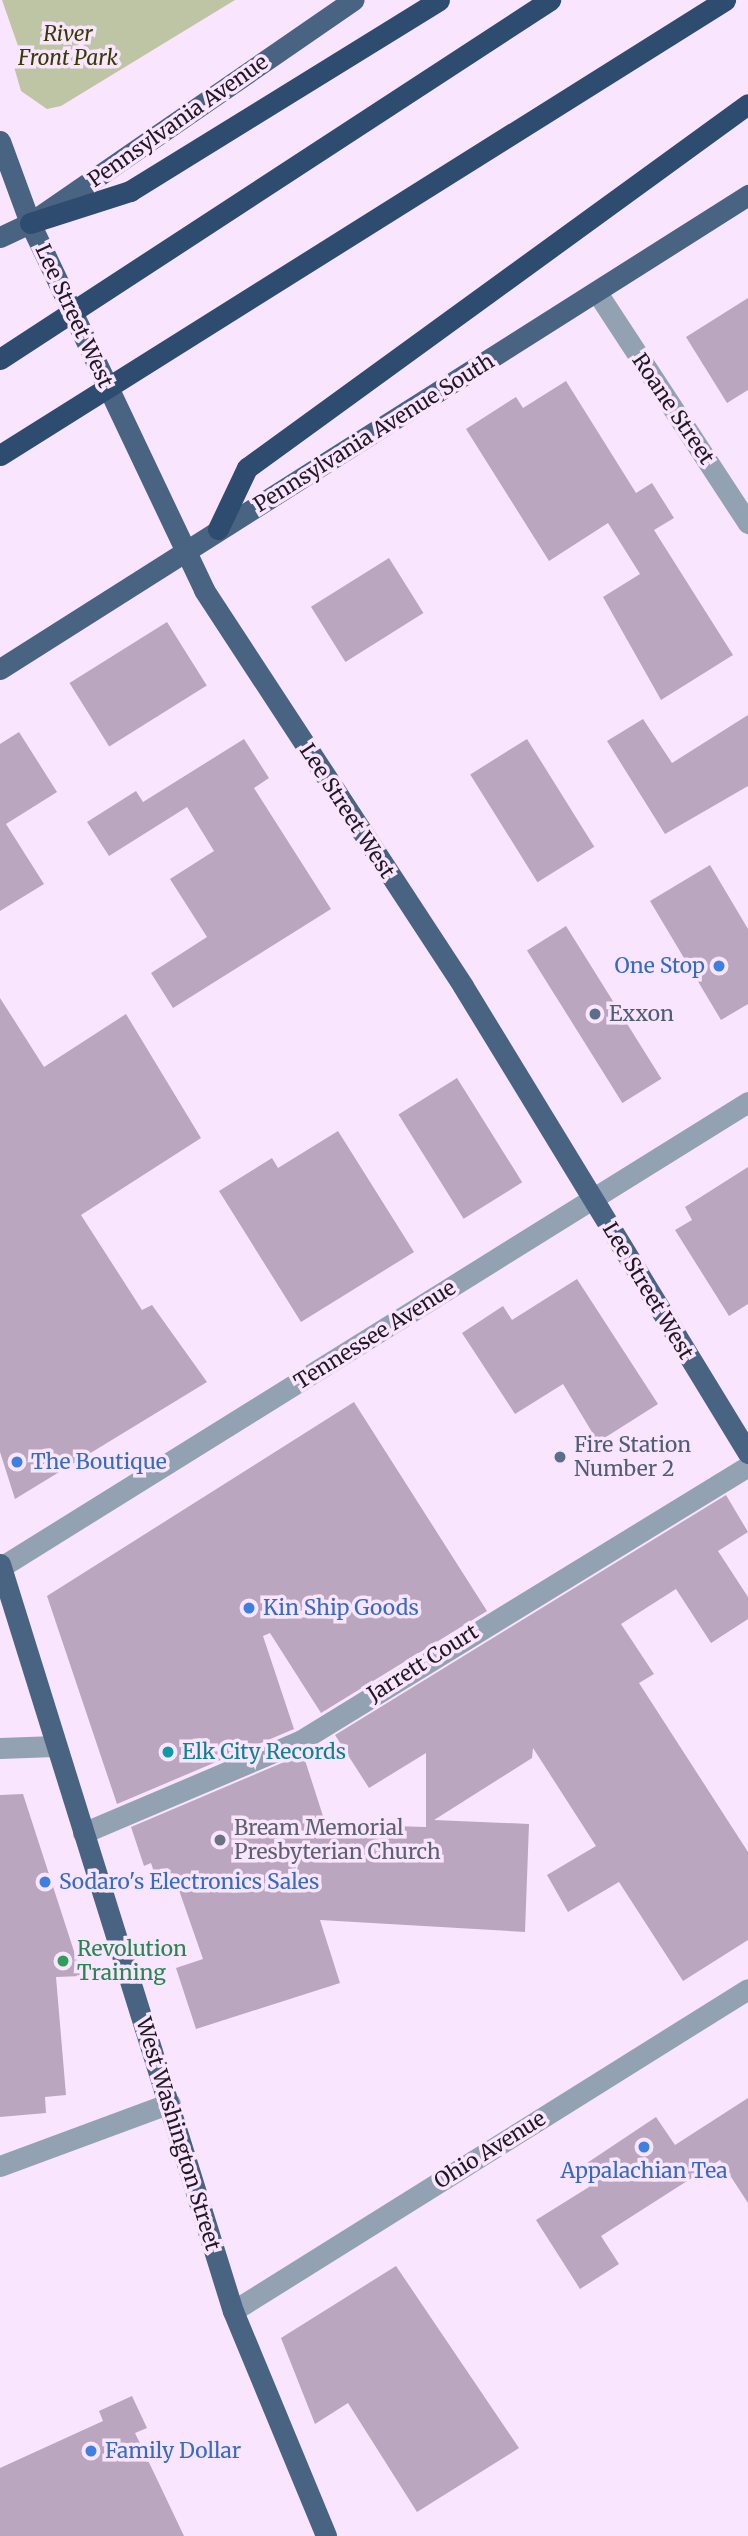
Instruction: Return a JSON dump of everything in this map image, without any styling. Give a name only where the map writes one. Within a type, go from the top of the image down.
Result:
[{"type":"highway","points":[[30,223],[130,191],[439,0]]},
{"type":"highway","points":[[0,359],[550,0]]},
{"type":"highway","points":[[0,455],[725,0]]},
{"type":"highway","points":[[218,529],[247,468],[748,104]]},
{"type":"main road","name":"Pennsylvania Avenue","points":[[0,237],[30,223],[353,0]]},
{"type":"main road","name":"Lee Street West","points":[[0,141],[30,223],[204,590],[593,1199],[748,1453]]},
{"type":"main road","name":"Pennsylvania Avenue South","points":[[0,670],[218,529],[598,294],[748,195]]},
{"type":"main road","name":"West Washington Street","points":[[0,1565],[233,2311],[326,2536]]},
{"type":"street","name":"Roane Street","points":[[598,294],[748,523]]},
{"type":"street","name":"Tennessee Avenue","points":[[0,1565],[748,1102]]},
{"type":"street","name":"Jarrett Court","points":[[83,1833],[300,1741],[748,1465]]},
{"type":"street","points":[[0,1748],[55,1746]]},
{"type":"street","name":"Ohio Avenue","points":[[233,2311],[748,1989]]},
{"type":"street","points":[[0,2166],[170,2104]]},
{"type":"green space","name":"River Front Park","points":[[2,0],[235,0],[61,106],[47,109],[21,91],[14,67],[24,63]]},
{"type":"building","points":[[748,298],[748,390],[727,403],[686,337]]},
{"type":"building","points":[[566,381],[636,493],[652,483],[674,518],[654,530],[733,655],[661,700],[603,597],[640,574],[608,523],[549,561],[466,429],[516,397],[523,408]]},
{"type":"building","points":[[389,558],[423,613],[345,662],[311,607]]},
{"type":"building","points":[[167,622],[207,686],[109,747],[69,683]]},
{"type":"building","points":[[748,715],[748,786],[665,834],[607,741],[643,719],[672,763]]},
{"type":"building","points":[[19,732],[57,792],[6,824],[44,884],[0,911],[0,744]]},
{"type":"building","points":[[244,739],[269,778],[254,788],[331,909],[173,1008],[151,973],[207,937],[170,879],[214,851],[187,807],[109,856],[87,822],[136,791],[143,802]]},
{"type":"building","points":[[527,739],[594,847],[537,882],[470,775]]},
{"type":"building","name":"One Stop","points":[[710,865],[748,929],[748,1004],[721,1020],[650,901]]},
{"type":"building","name":"Exxon","points":[[566,926],[661,1079],[622,1103],[527,950]]},
{"type":"building","points":[[0,998],[44,1067],[126,1014],[201,1138],[81,1215],[142,1310],[152,1305],[207,1382],[15,1499],[0,1452]]},
{"type":"building","points":[[457,1078],[522,1182],[464,1219],[398,1115]]},
{"type":"building","points":[[338,1131],[414,1252],[301,1322],[219,1191],[272,1158],[278,1168]]},
{"type":"building","points":[[748,1167],[748,1304],[729,1316],[675,1230],[692,1220],[685,1207]]},
{"type":"building","points":[[577,1279],[658,1404],[598,1442],[563,1384],[515,1414],[462,1333],[503,1306],[512,1320]]},
{"type":"building","points":[[354,1402],[487,1611],[321,1713],[270,1633],[263,1636],[294,1729],[117,1804],[47,1596]]},
{"type":"building","points":[[726,1495],[748,1532],[718,1551],[748,1597],[748,1619],[711,1643],[676,1589],[621,1624],[654,1674],[639,1683],[748,1852],[748,1940],[683,1981],[619,1882],[568,1912],[547,1875],[596,1846],[533,1748],[532,1758],[434,1820],[529,1824],[525,1932],[320,1920],[340,1983],[196,2029],[176,1968],[203,1959],[173,1873],[156,1878],[151,1863],[144,1866],[131,1827],[303,1754],[323,1816],[310,1824],[326,1824],[329,1833],[399,1836],[393,1826],[426,1827],[426,1753],[369,1788],[335,1735]]},
{"type":"building","points":[[23,1794],[82,1976],[56,1977],[66,2095],[45,2097],[46,2113],[0,2117],[0,1795]]},
{"type":"building","points":[[748,2098],[748,2203],[720,2160],[601,2236],[619,2264],[580,2289],[536,2220],[589,2187],[578,2169],[656,2117],[675,2145]]},
{"type":"building","points":[[396,2266],[519,2448],[417,2512],[348,2403],[315,2424],[281,2338]]},
{"type":"building","name":"Family Dollar","points":[[132,2396],[147,2428],[135,2433],[184,2536],[0,2536],[0,2468],[103,2421],[99,2411]]},
{"type":"place","name":"One Stop","points":[[719,966]]},
{"type":"place","name":"Exxon","points":[[595,1014]]},
{"type":"place","name":"Fire Station Number 2","points":[[560,1457]]},
{"type":"place","name":"The Boutique","points":[[17,1462]]},
{"type":"place","name":"Kin Ship Goods","points":[[249,1608]]},
{"type":"place","name":"Elk City Records","points":[[168,1752]]},
{"type":"place","name":"Bream Memorial Presbyterian Church","points":[[220,1840]]},
{"type":"place","name":"Sodaro's Electronics Sales","points":[[45,1882]]},
{"type":"place","name":"Revolution Training","points":[[63,1961]]},
{"type":"place","name":"Appalachian Tea","points":[[644,2147]]},
{"type":"place","name":"Family Dollar","points":[[91,2451]]}]
